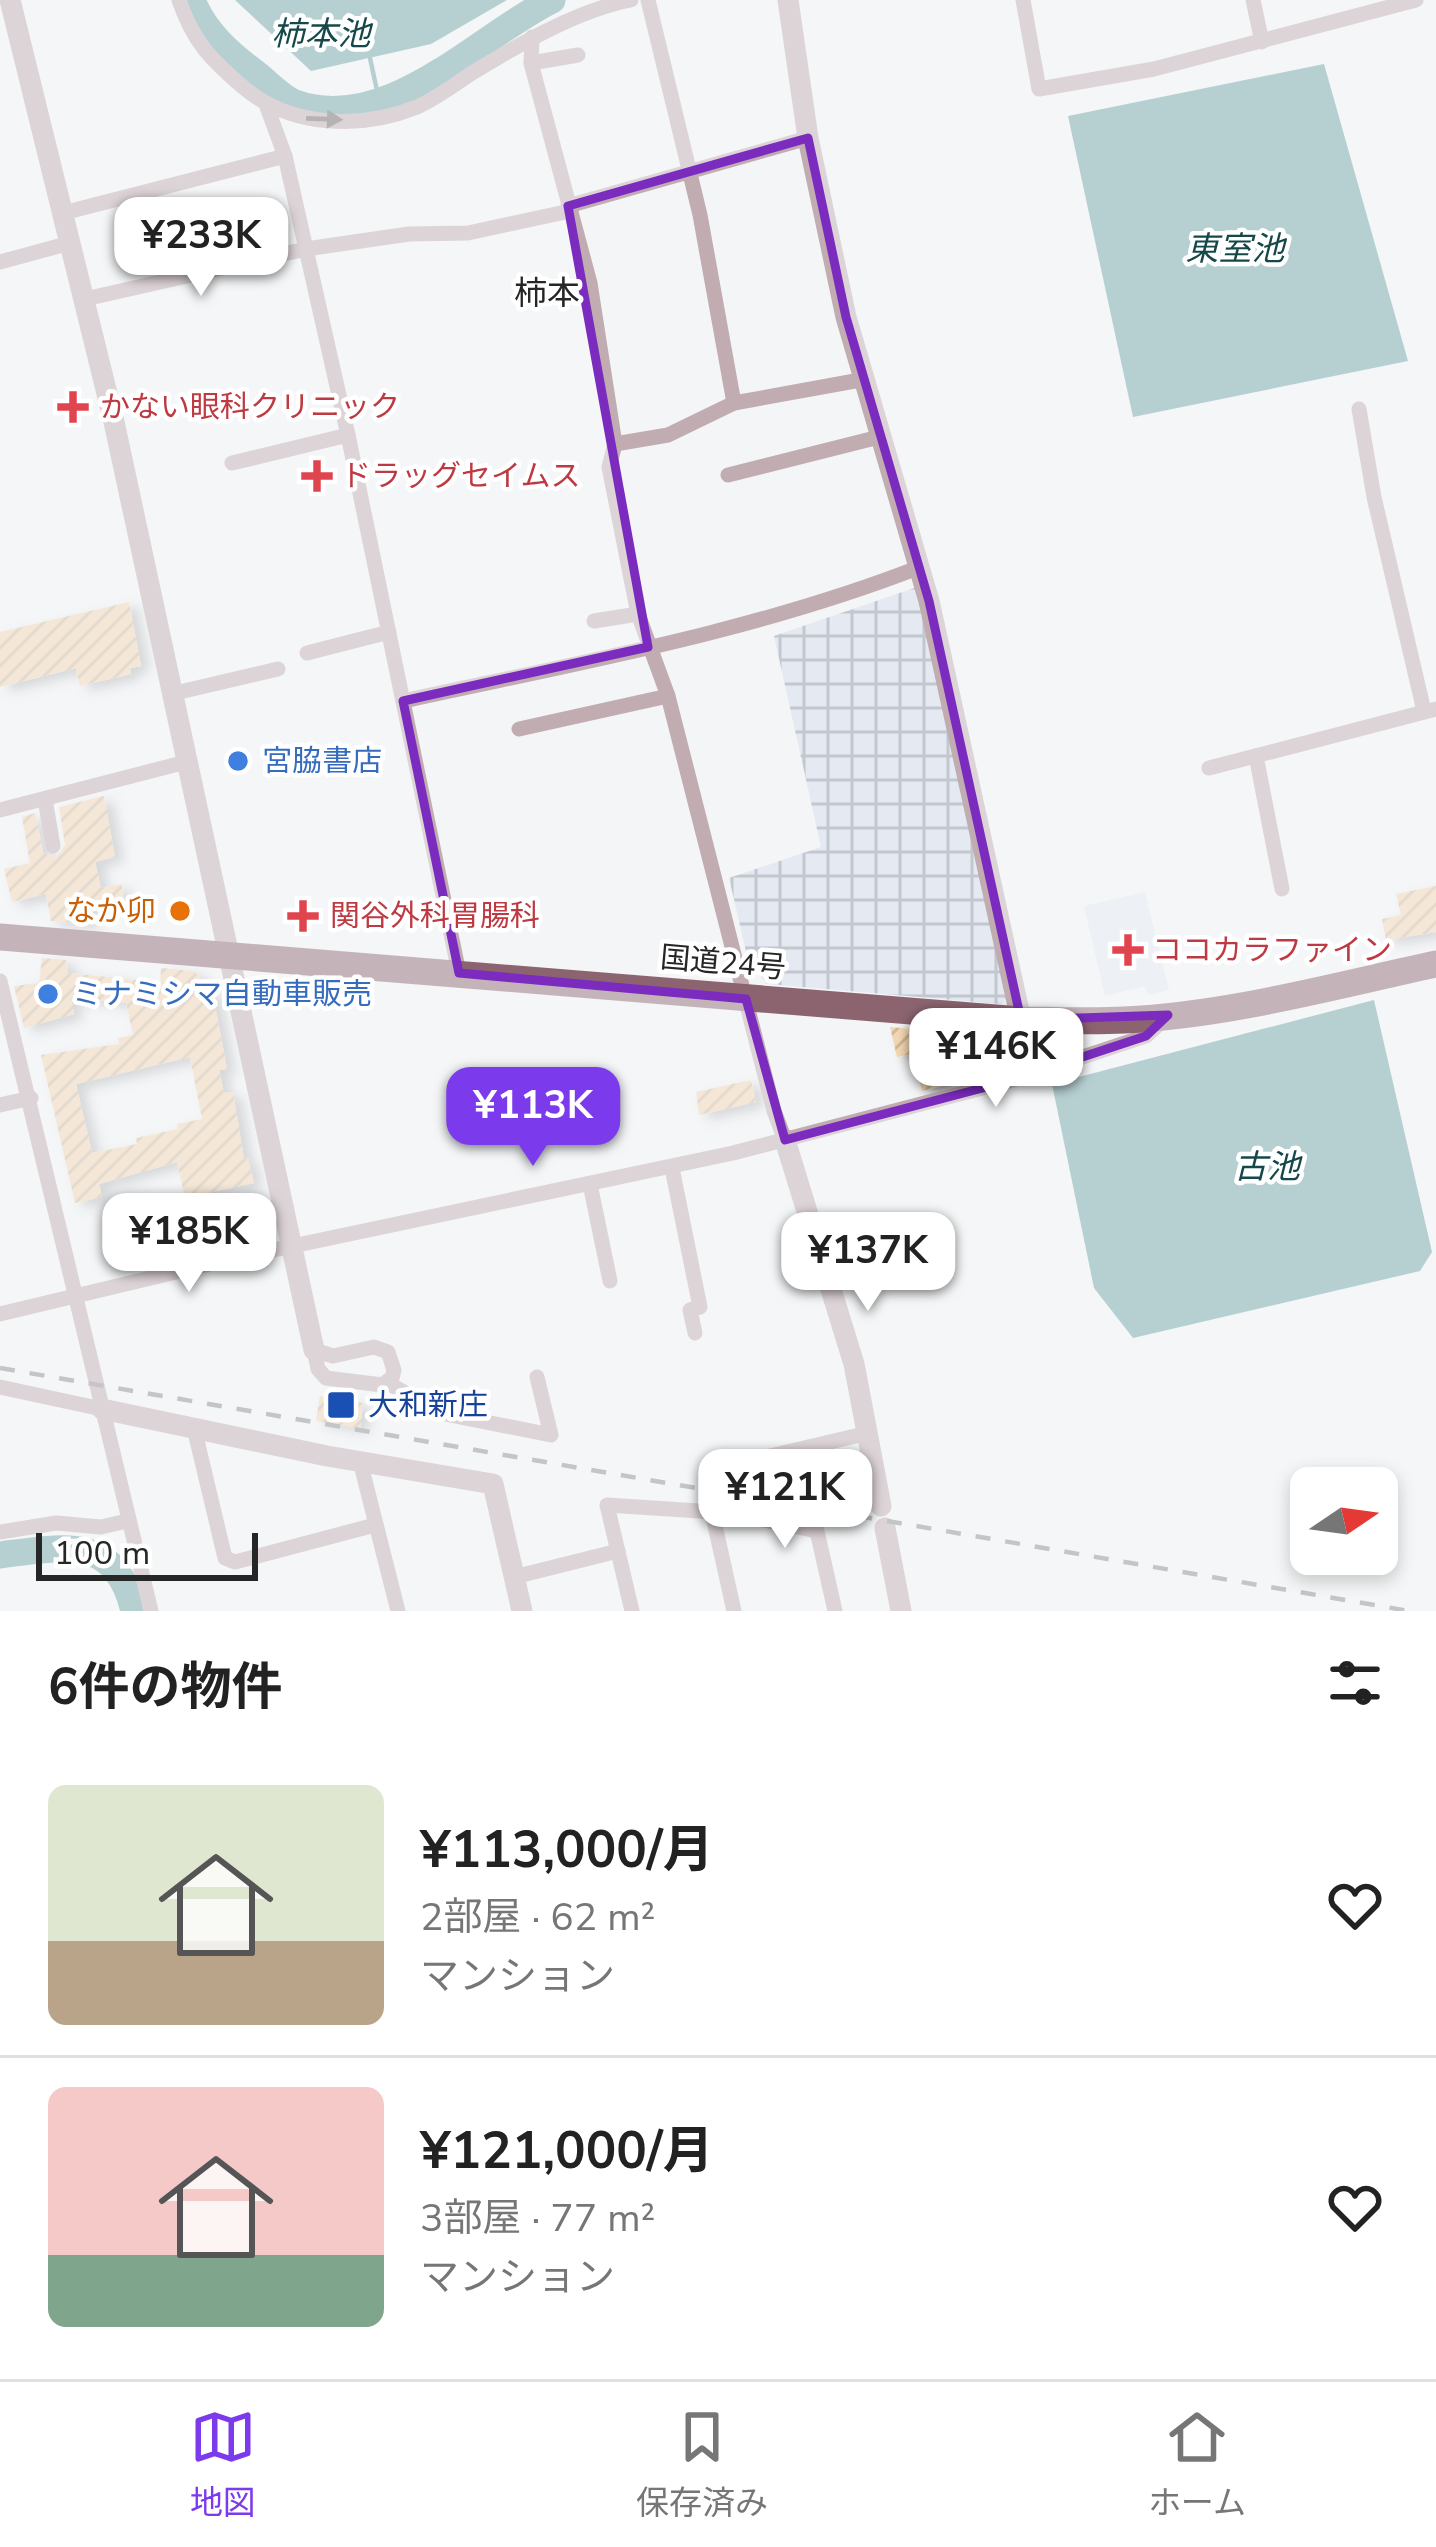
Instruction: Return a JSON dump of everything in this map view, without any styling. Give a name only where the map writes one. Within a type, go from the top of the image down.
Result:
[{"type":"highway","name":"国道24号","points":[[0,937],[1021,1020],[1168,1015],[1436,964]]},
{"type":"street","points":[[10,0],[85,299],[318,1369],[326,1378],[375,1386],[388,1382],[394,1370],[382,1348],[333,1356],[314,1350]]},
{"type":"street","points":[[179,0],[190,33],[207,55],[267,107],[314,121],[352,120],[417,107],[532,37],[623,1]]},
{"type":"street","points":[[648,0],[734,403]]},
{"type":"street","points":[[788,0],[808,138],[846,316],[920,567],[1021,1020]]},
{"type":"street","points":[[1023,0],[1039,89],[1154,69],[1415,0]]},
{"type":"street","points":[[1253,0],[1262,42]]},
{"type":"street","points":[[532,37],[531,63],[590,283],[615,444],[609,467],[638,614],[668,696],[774,1111],[854,1364],[901,1611]]},
{"type":"street","points":[[531,63],[578,55]]},
{"type":"street","points":[[267,107],[285,156],[348,435],[460,973]]},
{"type":"street","points":[[85,299],[305,248],[409,234],[468,233],[569,209],[808,138]]},
{"type":"street","points":[[63,213],[285,156]]},
{"type":"street","points":[[0,262],[70,243]]},
{"type":"street","points":[[615,444],[668,435],[734,403],[866,379]]},
{"type":"street","points":[[1209,768],[1432,712],[1374,497],[1359,410]]},
{"type":"street","points":[[232,463],[348,435]]},
{"type":"street","points":[[728,475],[883,436]]},
{"type":"street","points":[[403,701],[758,622],[920,567]]},
{"type":"street","points":[[594,621],[638,614]]},
{"type":"street","points":[[307,652],[389,632]]},
{"type":"street","points":[[171,694],[278,669]]},
{"type":"street","points":[[519,729],[668,696]]},
{"type":"street","points":[[1256,756],[1282,889]]},
{"type":"street","points":[[0,810],[186,762]]},
{"type":"street","points":[[45,800],[53,846]]},
{"type":"street","points":[[0,981],[151,1611]]},
{"type":"street","points":[[0,1314],[785,1140],[1028,1075],[1146,1036],[1168,1015]]},
{"type":"street","points":[[0,1105],[31,1098]]},
{"type":"street","points":[[672,1168],[700,1307],[690,1310],[695,1333]]},
{"type":"street","points":[[590,1184],[610,1282]]},
{"type":"street","points":[[388,1382],[440,1413],[551,1435],[537,1377]]},
{"type":"street","points":[[0,1387],[493,1484],[522,1611]]},
{"type":"street","points":[[194,1428],[225,1558],[235,1562],[375,1525]]},
{"type":"street","points":[[758,1460],[868,1433]]},
{"type":"street","points":[[360,1461],[394,1610]]},
{"type":"street","points":[[632,1611],[607,1505],[712,1512],[817,1531],[835,1611]]},
{"type":"street","points":[[712,1512],[734,1611]]},
{"type":"street","points":[[0,1532],[56,1523],[101,1527],[128,1521]]},
{"type":"street","points":[[514,1577],[618,1551]]},
{"type":"highlighted area","points":[[808,138],[846,317],[929,601],[1021,1020],[1168,1015],[1146,1036],[1013,1080],[785,1140],[746,999],[459,973],[403,701],[648,647],[568,206]]},
{"type":"shaded area","points":[[920,586],[1011,995],[1001,1004],[766,984],[748,960],[729,878],[821,847],[774,636]]},
{"type":"shaded area","points":[[1145,892],[1169,990],[1148,995],[1145,986],[1105,996],[1084,906]]},
{"type":"water","name":"柿本池","points":[[235,0],[507,0],[431,44],[311,71]]},
{"type":"water","name":"東室池","points":[[1324,64],[1408,361],[1133,417],[1068,116]]},
{"type":"water","name":"古池","points":[[1374,1000],[1432,1252],[1420,1271],[1133,1338],[1094,1288],[1052,1084]]},
{"type":"building","points":[[129,602],[141,666],[130,668],[131,674],[80,686],[76,668],[0,687],[0,632]]},
{"type":"building","points":[[104,796],[115,857],[95,862],[101,888],[121,884],[124,901],[88,908],[91,924],[51,921],[46,894],[12,902],[4,869],[30,863],[22,817],[35,813],[43,853],[56,857],[65,845],[59,807]]},
{"type":"building","points":[[1436,886],[1436,932],[1386,940],[1382,919],[1401,915],[1396,894]]},
{"type":"building","points":[[42,958],[66,960],[68,973],[138,980],[136,998],[160,992],[161,968],[194,971],[213,995],[227,1069],[219,1070],[224,1093],[233,1092],[244,1159],[248,1158],[254,1183],[207,1193],[220,1249],[198,1254],[177,1162],[99,1184],[102,1197],[75,1203],[41,1055],[119,1044],[118,1038],[133,1035],[126,1003],[71,997],[74,1014],[24,1028],[14,986],[39,983]],"holes":[[[190,1057],[202,1119],[136,1138],[137,1144],[92,1153],[76,1084]]]},
{"type":"building","points":[[890,1027],[937,1031],[949,1084],[922,1091],[913,1054],[897,1057]]},
{"type":"building","points":[[751,1080],[756,1102],[699,1115],[696,1092]]},
{"type":"building","points":[[320,1396],[363,1403],[360,1428],[316,1421]]},
{"type":"waterway","points":[[192,0],[219,42],[280,94],[295,103],[330,110],[364,106],[398,94],[552,0]]},
{"type":"waterway","points":[[370,58],[379,100]]},
{"type":"waterway","points":[[0,1555],[66,1549],[101,1557],[126,1586],[134,1611]]},
{"type":"railway","points":[[0,1368],[1409,1611]]},
{"type":"place","name":"かない眼科クリニック","points":[[73,407]]},
{"type":"place","name":"ドラッグセイムス","points":[[317,476]]},
{"type":"place","name":"宮脇書店","points":[[238,761]]},
{"type":"place","name":"なか卯","points":[[180,911]]},
{"type":"place","name":"関谷外科胃腸科","points":[[303,916]]},
{"type":"place","name":"ココカラファイン","points":[[1128,950]]},
{"type":"place","name":"ミナミシマ自動車販売","points":[[48,994]]},
{"type":"place","name":"大和新庄","points":[[341,1405]]},
{"type":"district","name":"柿本","points":[[547,293]]}]
